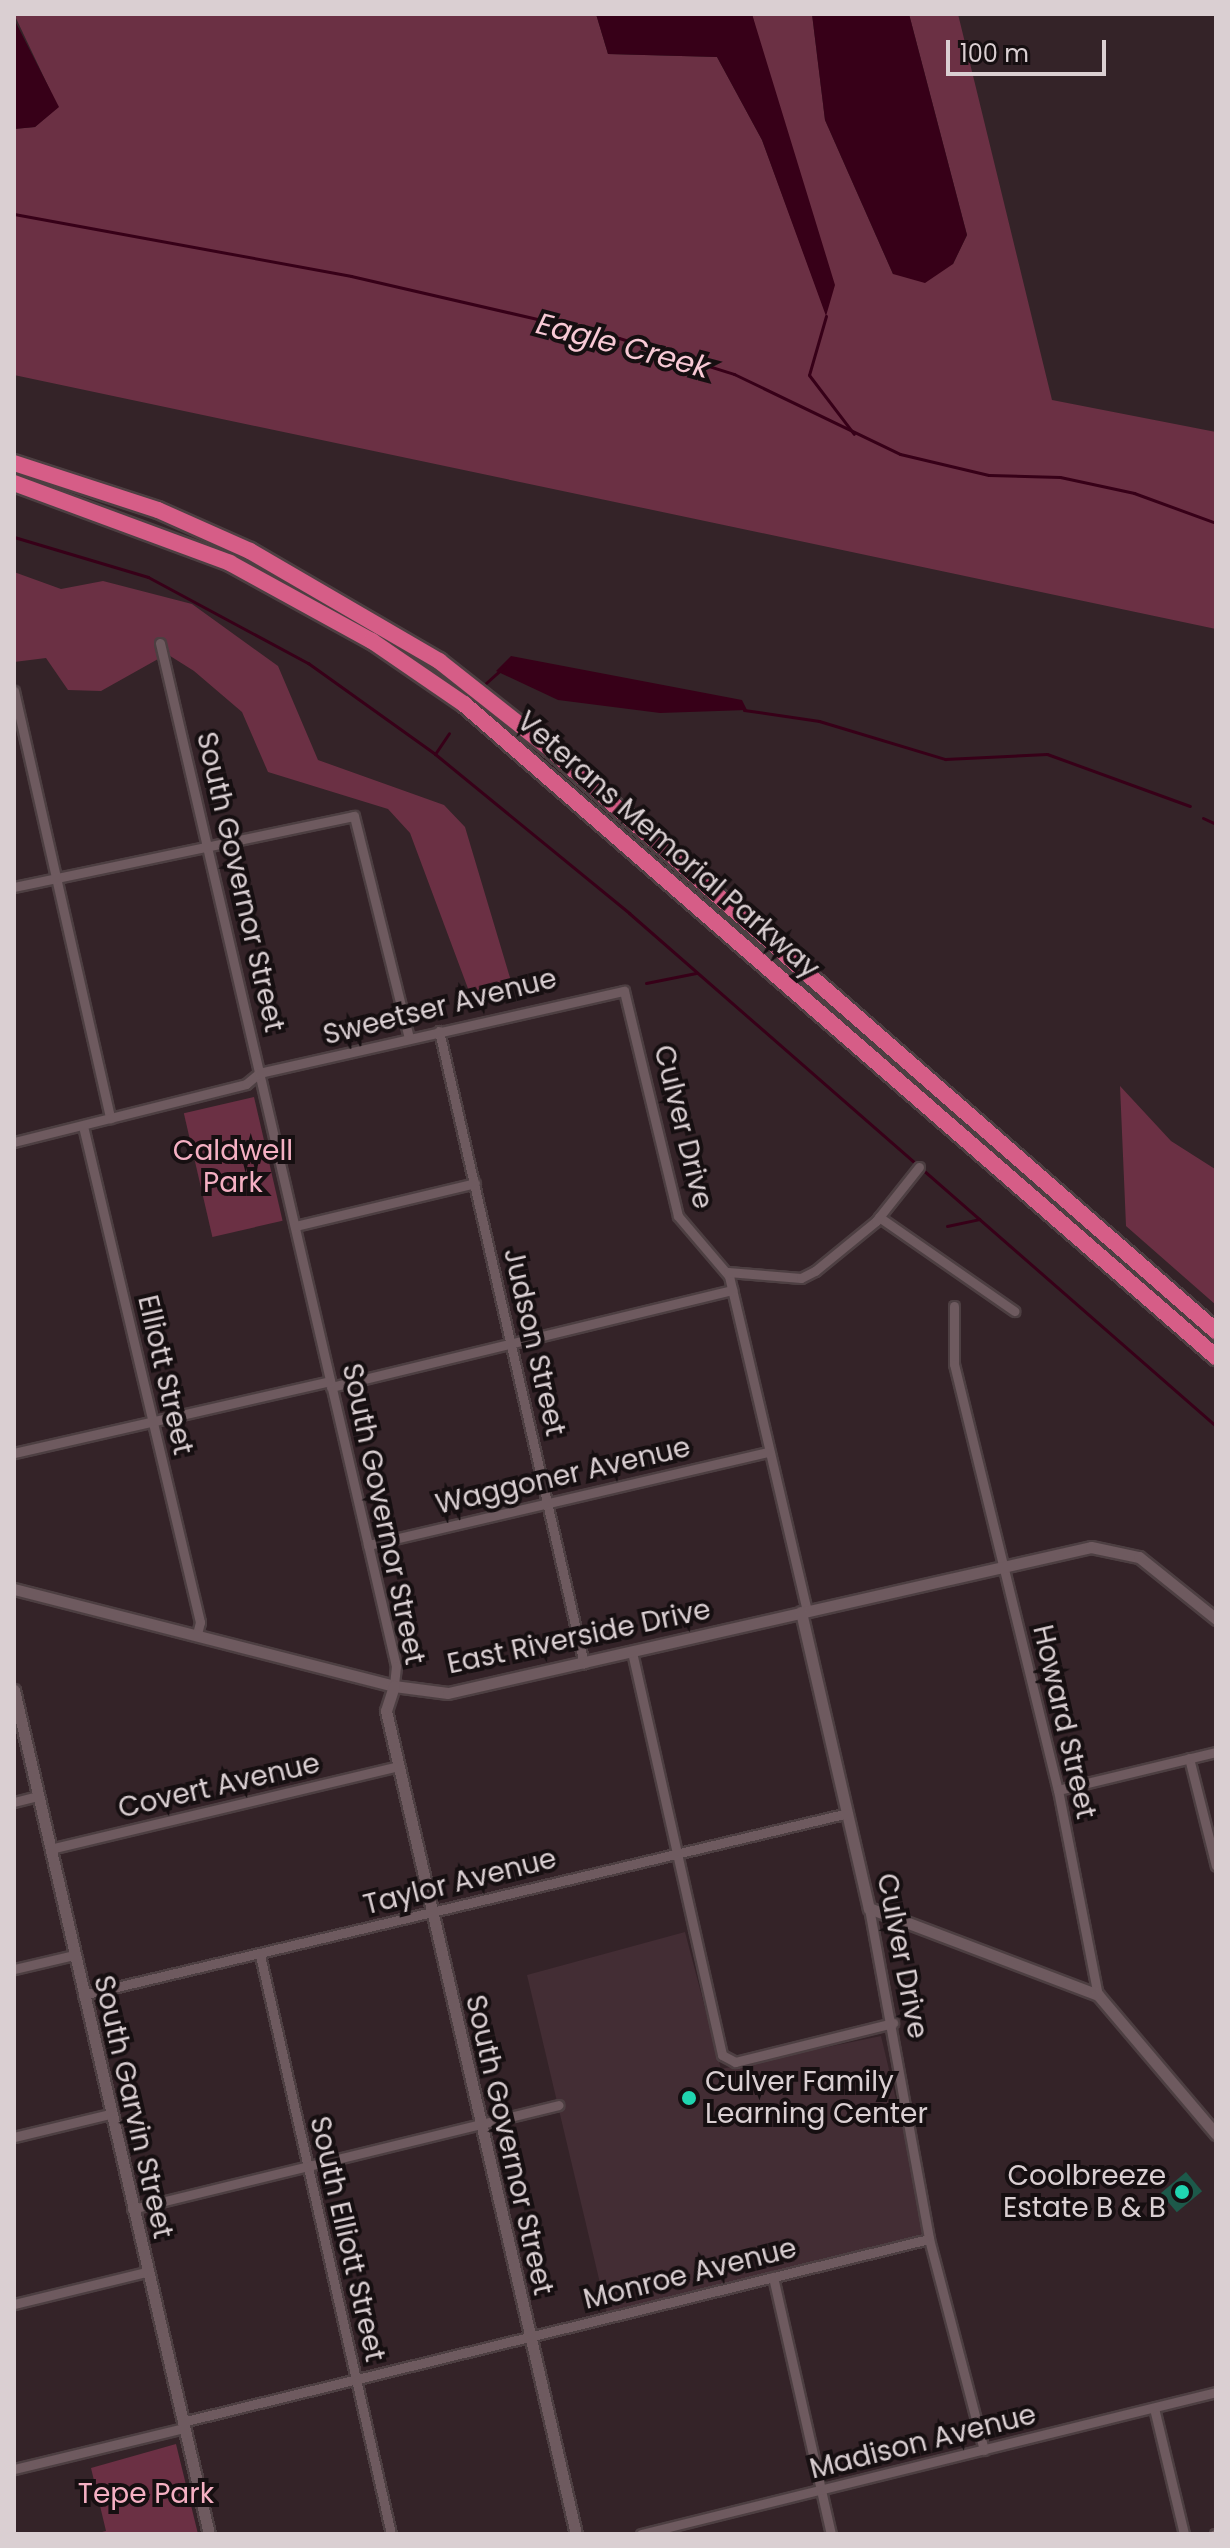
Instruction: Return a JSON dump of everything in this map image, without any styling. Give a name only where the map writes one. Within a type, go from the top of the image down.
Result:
[{"type":"highway","name":"Veterans Memorial Parkway","points":[[14,463],[158,510],[250,551],[439,661],[549,748],[1216,1331]]},
{"type":"highway","name":"Veterans Memorial Parkway","points":[[14,483],[230,563],[372,641],[464,704],[1216,1357]]},
{"type":"street","name":"South Governor Street","points":[[160,643],[396,1666],[386,1711],[528,2337],[576,2534]]},
{"type":"street","points":[[14,691],[110,1118]]},
{"type":"street","points":[[14,887],[345,814],[361,823],[409,1038]]},
{"type":"street","name":"Sweetser Avenue","points":[[14,1142],[246,1084],[259,1073],[610,989],[624,991],[630,1012]]},
{"type":"street","name":"Culver Drive","points":[[630,1012],[678,1216],[728,1272],[893,2023],[929,2239],[984,2450]]},
{"type":"street","name":"Judson Street","points":[[439,1031],[584,1664]]},
{"type":"street","name":"Elliott Street","points":[[83,1126],[200,1622],[197,1634]]},
{"type":"street","points":[[728,1272],[801,1278],[879,1217],[919,1167]]},
{"type":"street","points":[[295,1226],[475,1183]]},
{"type":"street","points":[[879,1217],[1014,1311]]},
{"type":"street","points":[[14,1453],[511,1344],[732,1290]]},
{"type":"street","name":"Howard Street","points":[[954,1306],[954,1364],[981,1459],[1058,1790],[1098,1995]]},
{"type":"street","name":"Waggoner Avenue","points":[[368,1545],[769,1452]]},
{"type":"street","name":"East Riverside Drive","points":[[14,1589],[394,1686],[448,1693],[584,1664],[1004,1564],[1110,1548],[1149,1563],[1216,1619]]},
{"type":"street","points":[[632,1652],[722,2055],[741,2061],[893,2023]]},
{"type":"street","name":"South Garvin Street","points":[[14,1690],[146,2272],[209,2534]]},
{"type":"street","points":[[1058,1790],[1216,1752]]},
{"type":"street","points":[[1189,1758],[1216,1866]]},
{"type":"street","name":"Covert Avenue","points":[[50,1849],[398,1766]]},
{"type":"street","points":[[14,1802],[38,1796]]},
{"type":"street","name":"Taylor Avenue","points":[[83,1995],[848,1813]]},
{"type":"street","points":[[869,1908],[1098,1995],[1216,2134]]},
{"type":"street","points":[[14,1969],[74,1955]]},
{"type":"street","name":"South Elliott Street","points":[[260,1955],[391,2534]]},
{"type":"street","points":[[132,2209],[559,2105]]},
{"type":"street","points":[[14,2137],[110,2114]]},
{"type":"street","name":"Monroe Avenue","points":[[14,2469],[356,2379],[929,2239]]},
{"type":"street","points":[[14,2304],[146,2272]]},
{"type":"street","points":[[773,2277],[831,2534]]},
{"type":"street","name":"Madison Avenue","points":[[641,2534],[1216,2392]]},
{"type":"street","points":[[1154,2408],[1184,2534]]},
{"type":"shaded area","points":[[596,14],[752,14],[835,285],[826,316],[762,140],[717,57],[608,54]]},
{"type":"shaded area","points":[[812,14],[909,14],[967,235],[953,264],[925,283],[893,274],[825,120]]},
{"type":"shaded area","points":[[14,19],[59,107],[35,127],[14,129]]},
{"type":"shaded area","points":[[511,656],[742,700],[747,710],[660,713],[558,700],[496,671]]},
{"type":"shaded area","points":[[685,1932],[721,2069],[881,2036],[929,2239],[608,2317],[527,1975]]},
{"type":"green space","points":[[14,14],[596,14],[608,54],[717,57],[762,140],[826,314],[752,14],[812,14],[825,120],[893,274],[953,264],[967,235],[909,14],[958,14],[1052,400],[1216,432],[1216,629],[14,375],[14,129],[35,127],[58,107]]},
{"type":"green space","points":[[14,572],[61,589],[103,581],[192,604],[278,666],[318,760],[444,805],[465,827],[511,981],[476,1010],[410,833],[388,809],[268,772],[242,712],[194,671],[167,654],[101,691],[68,690],[46,658],[14,662]]},
{"type":"green space","points":[[1120,1086],[1171,1141],[1215,1169],[1216,1305],[1126,1226]]},
{"type":"green space","name":"Caldwell Park","points":[[254,1097],[283,1221],[212,1237],[184,1113]]},
{"type":"green space","name":"Tepe Park","points":[[176,2444],[198,2534],[94,2534],[106,2531],[91,2468]]},
{"type":"building","name":"Coolbreeze Estate B & B","points":[[1186,2172],[1202,2191],[1177,2212],[1161,2193]]},
{"type":"waterway","name":"Eagle Creek","points":[[14,214],[351,276],[619,338],[734,374],[900,454],[989,475],[1060,477],[1134,493],[1216,523]]},
{"type":"waterway","points":[[826,316],[809,375],[854,434]]},
{"type":"waterway","points":[[14,537],[148,577],[308,663],[435,754],[629,913],[1216,1426]]},
{"type":"waterway","points":[[486,683],[505,666]]},
{"type":"waterway","points":[[744,710],[819,721],[945,759],[1047,754],[1190,806]]},
{"type":"waterway","points":[[435,754],[449,733]]},
{"type":"waterway","points":[[1203,818],[1216,824]]},
{"type":"waterway","points":[[646,983],[696,973]]},
{"type":"waterway","points":[[947,1226],[979,1219]]},
{"type":"place","name":"Culver Family Learning Center","points":[[689,2098]]},
{"type":"place","name":"Coolbreeze Estate B & B","points":[[1182,2192]]}]
